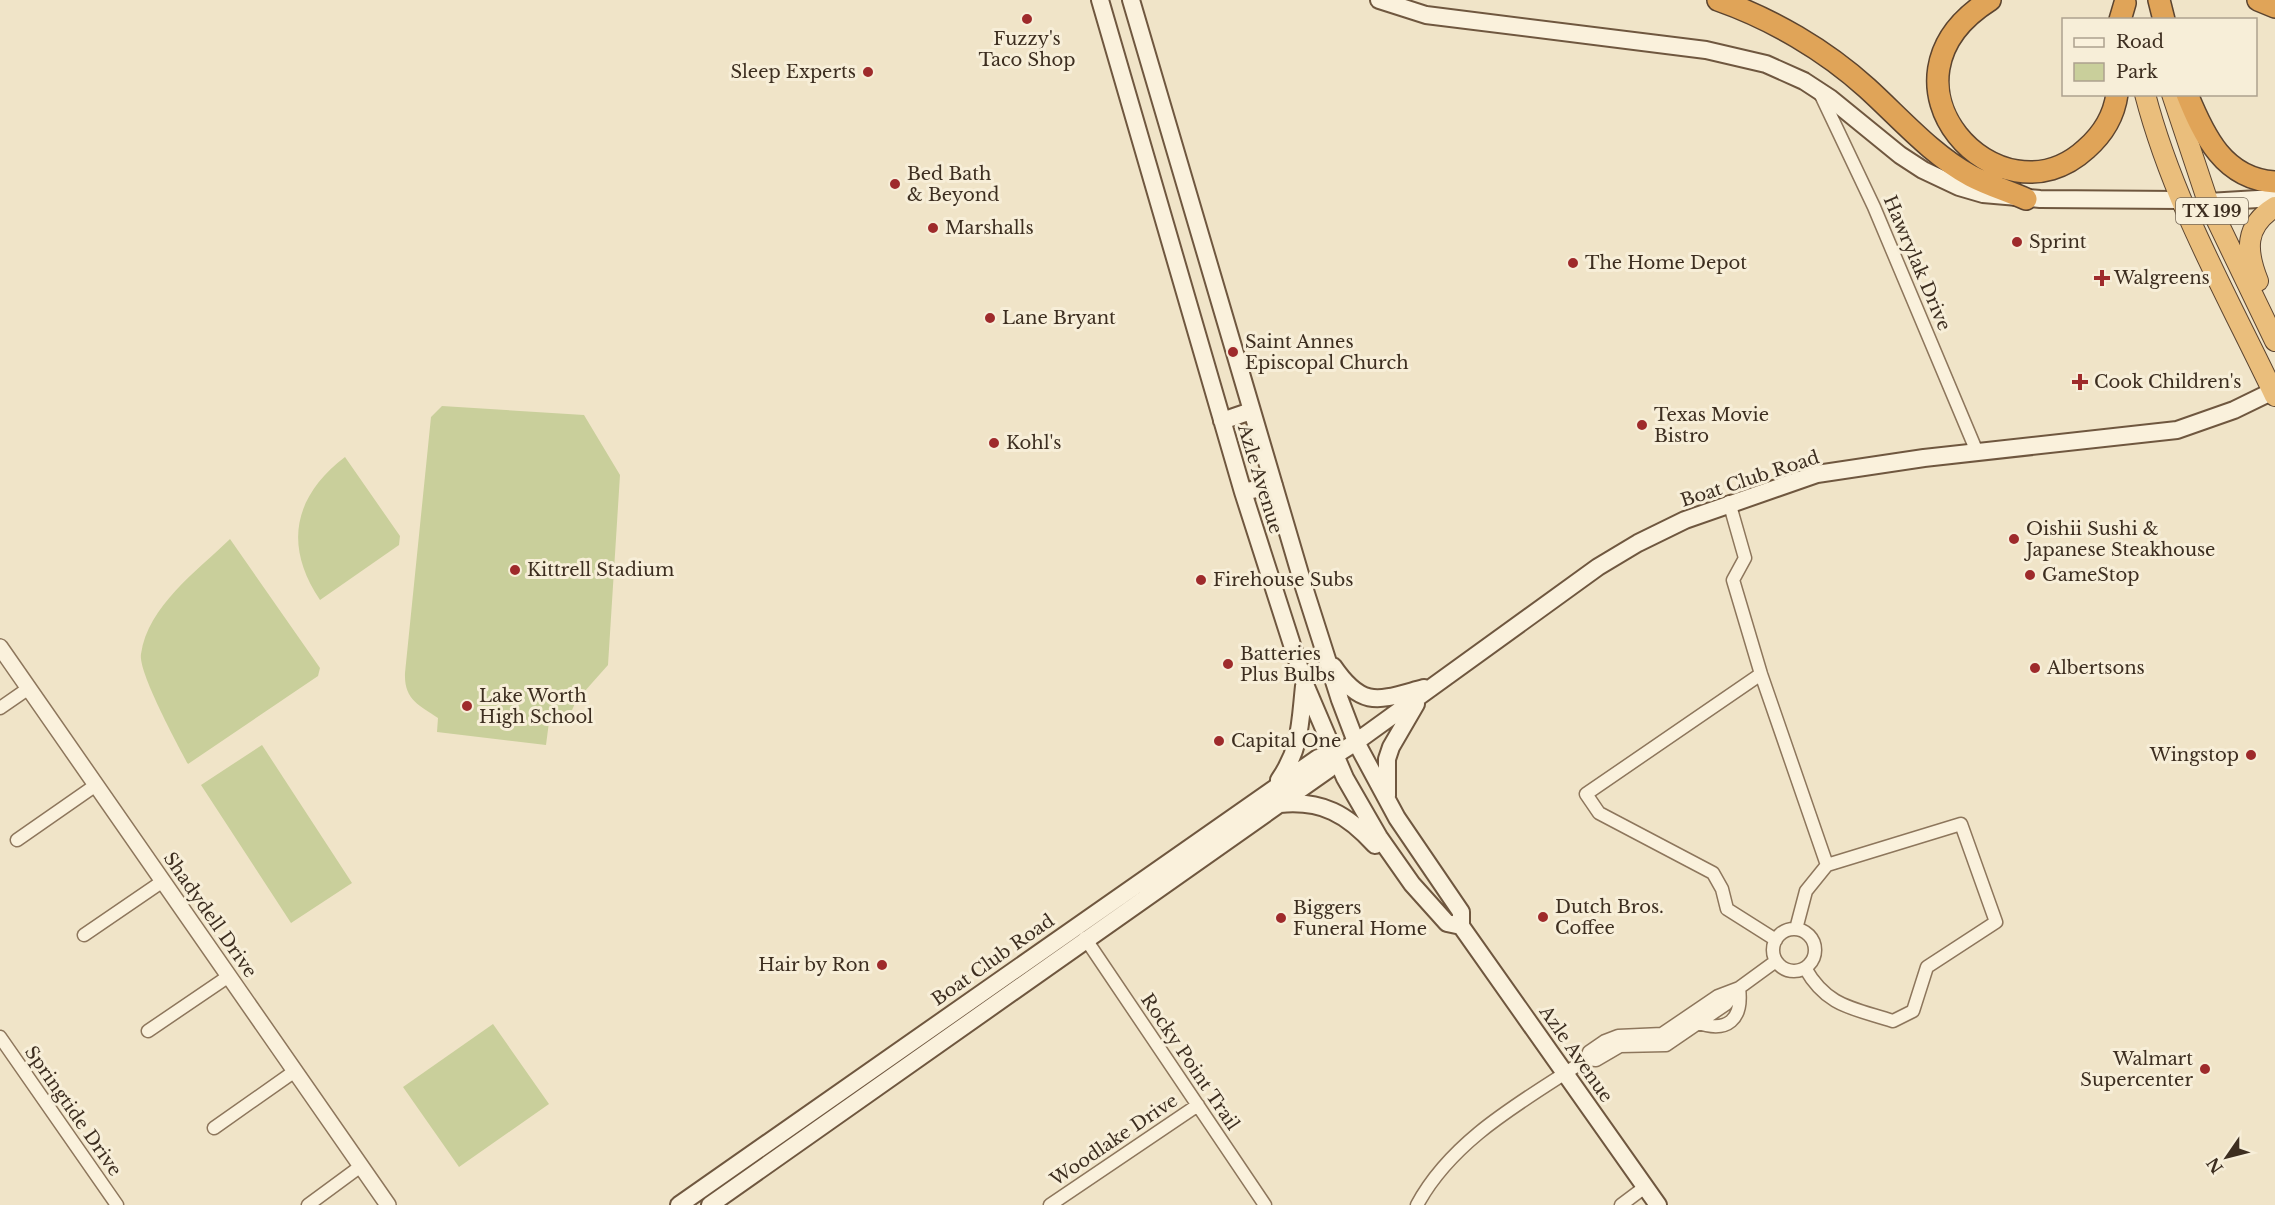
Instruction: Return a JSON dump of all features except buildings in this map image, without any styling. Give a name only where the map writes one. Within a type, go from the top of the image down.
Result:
[{"type":"highway","points":[[1718,0],[1762,19],[1808,43],[1864,86],[1919,138],[1971,176],[2026,199]]},
{"type":"highway","points":[[1990,0],[1957,26],[1944,48],[1939,69],[1942,107],[1952,128],[1971,151],[2007,169],[2028,171],[2063,164],[2079,156],[2096,141],[2106,125],[2115,96]]},
{"type":"highway","points":[[2158,0],[2158,18]]},
{"type":"highway","points":[[2158,0],[2163,18]]},
{"type":"highway","points":[[2258,0],[2275,1]]},
{"type":"highway","points":[[2258,0],[2275,7]]},
{"type":"highway","name":"TX 199","points":[[2146,96],[2159,144],[2180,200],[2274,393]]},
{"type":"highway","name":"TX 199","points":[[2173,96],[2208,202],[2275,341]]},
{"type":"highway","points":[[2188,96],[2200,126],[2216,154],[2248,176],[2275,182]]},
{"type":"highway","points":[[2259,307],[2262,290],[2250,259],[2248,245],[2253,230],[2275,207]]},
{"type":"main road","name":"Azle Avenue","points":[[1100,0],[1243,492],[1304,682],[1334,756],[1356,800],[1412,884],[1446,922],[1461,926]]},
{"type":"main road","name":"Azle Avenue","points":[[1131,0],[1251,411],[1326,657],[1356,742],[1412,844],[1461,912],[1461,926],[1658,1205]]},
{"type":"main road","points":[[1379,0],[1433,16],[1739,56],[1777,68],[1818,90],[1923,170],[1969,190],[2006,198],[2026,199],[2180,200]]},
{"type":"main road","points":[[2208,202],[2275,198]]},
{"type":"main road","name":"Boat Club Road","points":[[679,1205],[1275,798],[1329,769],[1334,756],[1598,567],[1668,527],[1729,502],[1817,474],[1977,452],[2177,430],[2274,393]]},
{"type":"main road","points":[[1222,421],[1251,411]]},
{"type":"main road","points":[[1243,492],[1274,485]]},
{"type":"main road","name":"Azle Avenue","points":[[1326,657],[1353,689],[1368,698],[1382,700],[1434,686]]},
{"type":"main road","points":[[1304,682],[1295,752],[1275,798],[1316,804],[1336,812],[1364,833],[1412,884]]},
{"type":"main road","name":"Azle Avenue","points":[[1387,800],[1387,759],[1390,747],[1418,701],[1434,686]]},
{"type":"main road","name":"Boat Club Road","points":[[710,1205],[1085,938],[1275,798]]},
{"type":"street","name":"Hawrylak Drive","points":[[1818,90],[1874,207],[1977,452]]},
{"type":"street","points":[[1729,502],[1745,558],[1733,580],[1761,674],[1827,865]]},
{"type":"street","name":"Shadydell Drive","points":[[0,646],[388,1205]]},
{"type":"street","points":[[1761,674],[1586,794],[1599,813],[1713,873],[1722,889],[1727,909],[1776,940]]},
{"type":"street","points":[[0,708],[29,688]]},
{"type":"street","points":[[17,840],[96,785]]},
{"type":"street","points":[[1796,929],[1806,891],[1827,865],[1961,824],[1996,922],[1927,967],[1913,1011],[1893,1021],[1832,1000],[1816,986],[1805,968]]},
{"type":"street","points":[[84,935],[163,881]]},
{"type":"street","points":[[1796,929],[1806,933],[1814,944],[1814,957],[1805,968],[1792,971],[1776,961],[1773,953],[1776,940],[1786,930],[1796,929]]},
{"type":"street","name":"Rocky Point Trail","points":[[1085,938],[1265,1205]]},
{"type":"street","points":[[1417,1205],[1432,1178],[1464,1144],[1587,1059],[1589,1052],[1605,1041],[1662,1034],[1694,1020],[1718,996],[1739,988],[1776,961]]},
{"type":"street","points":[[148,1031],[229,976]]},
{"type":"street","points":[[1694,1020],[1717,1027],[1738,1016],[1741,1006],[1739,988]]},
{"type":"street","name":"Springtide Drive","points":[[0,1037],[117,1205]]},
{"type":"street","points":[[214,1128],[295,1071]]},
{"type":"street","name":"Woodlake Drive","points":[[1051,1205],[1198,1105]]},
{"type":"street","points":[[308,1205],[361,1166]]},
{"type":"street","points":[[1621,1205],[1645,1187]]},
{"type":"green space","name":"Kittrell Stadium","points":[[442,406],[584,415],[620,475],[608,665],[576,701],[569,717],[563,721],[549,722],[546,745],[437,732],[438,718],[414,701],[407,690],[405,673],[431,417]]},
{"type":"green space","points":[[345,457],[400,536],[399,545],[320,600],[308,580],[301,560],[298,541],[300,522],[305,505],[314,488]]},
{"type":"green space","points":[[230,539],[320,668],[318,676],[188,764],[152,692],[141,654],[145,637],[153,620],[164,605],[189,577]]},
{"type":"green space","points":[[262,745],[352,883],[291,923],[201,785]]},
{"type":"green space","points":[[493,1024],[549,1104],[459,1167],[403,1087]]},
{"type":"place","name":"Fuzzy's Taco Shop","points":[[1027,19]]},
{"type":"place","name":"Sleep Experts","points":[[868,72]]},
{"type":"place","name":"Bed Bath & Beyond","points":[[895,184]]},
{"type":"place","name":"Marshalls","points":[[933,228]]},
{"type":"place","name":"Sprint","points":[[2017,242]]},
{"type":"place","name":"The Home Depot","points":[[1573,263]]},
{"type":"place","name":"Walgreens","points":[[2102,278]]},
{"type":"place","name":"Lane Bryant","points":[[990,318]]},
{"type":"place","name":"Saint Annes Episcopal Church","points":[[1233,352]]},
{"type":"place","name":"Cook Children's","points":[[2080,382]]},
{"type":"place","name":"Texas Movie Bistro","points":[[1642,425]]},
{"type":"place","name":"Kohl's","points":[[994,443]]},
{"type":"place","name":"Oishii Sushi & Japanese Steakhouse","points":[[2014,539]]},
{"type":"place","name":"Kittrell Stadium","points":[[515,570]]},
{"type":"place","name":"GameStop","points":[[2030,575]]},
{"type":"place","name":"Firehouse Subs","points":[[1201,580]]},
{"type":"place","name":"Batteries Plus Bulbs","points":[[1228,664]]},
{"type":"place","name":"Albertsons","points":[[2035,668]]},
{"type":"place","name":"Lake Worth High School","points":[[467,706]]},
{"type":"place","name":"Capital One","points":[[1219,741]]},
{"type":"place","name":"Wingstop","points":[[2251,755]]},
{"type":"place","name":"Dutch Bros. Coffee","points":[[1543,917]]},
{"type":"place","name":"Biggers Funeral Home","points":[[1281,918]]},
{"type":"place","name":"Hair by Ron","points":[[882,965]]},
{"type":"place","name":"Walmart Supercenter","points":[[2205,1069]]}]
